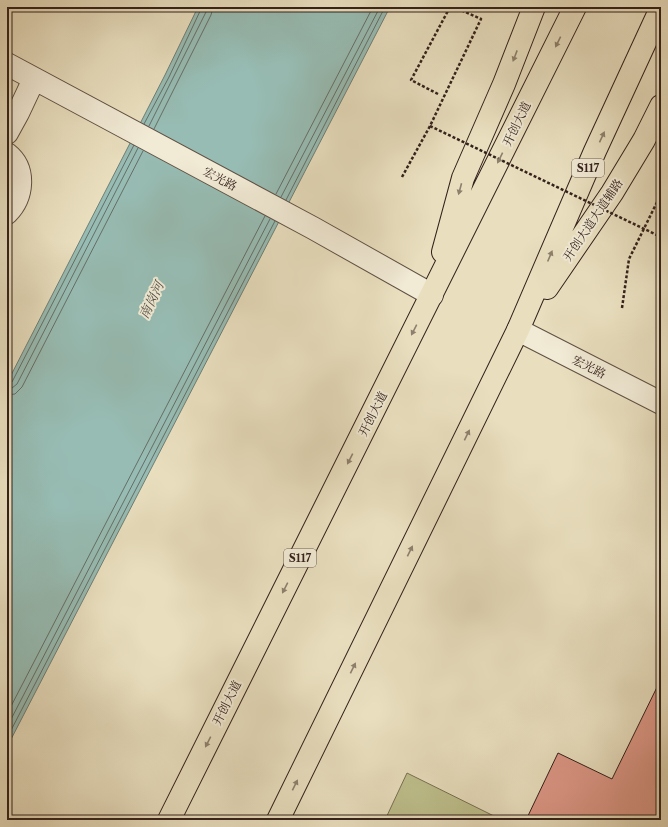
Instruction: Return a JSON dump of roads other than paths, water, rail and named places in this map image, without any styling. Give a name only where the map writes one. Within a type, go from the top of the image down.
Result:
[{"type":"main road","points":[[432,296],[463,178],[504,84],[534,7]]},
{"type":"main road","name":"开创大道","points":[[169,820],[576,7]]},
{"type":"main road","name":"S117","points":[[278,820],[518,330],[595,151],[661,8]]},
{"type":"main road","name":"开创大道大道辅路","points":[[518,330],[612,194],[644,140],[661,106]]},
{"type":"street","name":"宏光路","points":[[7,64],[313,228],[432,296]]},
{"type":"street","points":[[7,133],[34,79]]},
{"type":"street","points":[[7,154],[17,167],[20,180],[19,194],[13,207],[7,213]]},
{"type":"street","name":"宏光路","points":[[518,330],[661,403]]},
{"type":"water","name":"南岗河","points":[[198,7],[390,7],[7,747],[7,383],[165,75]]}]
